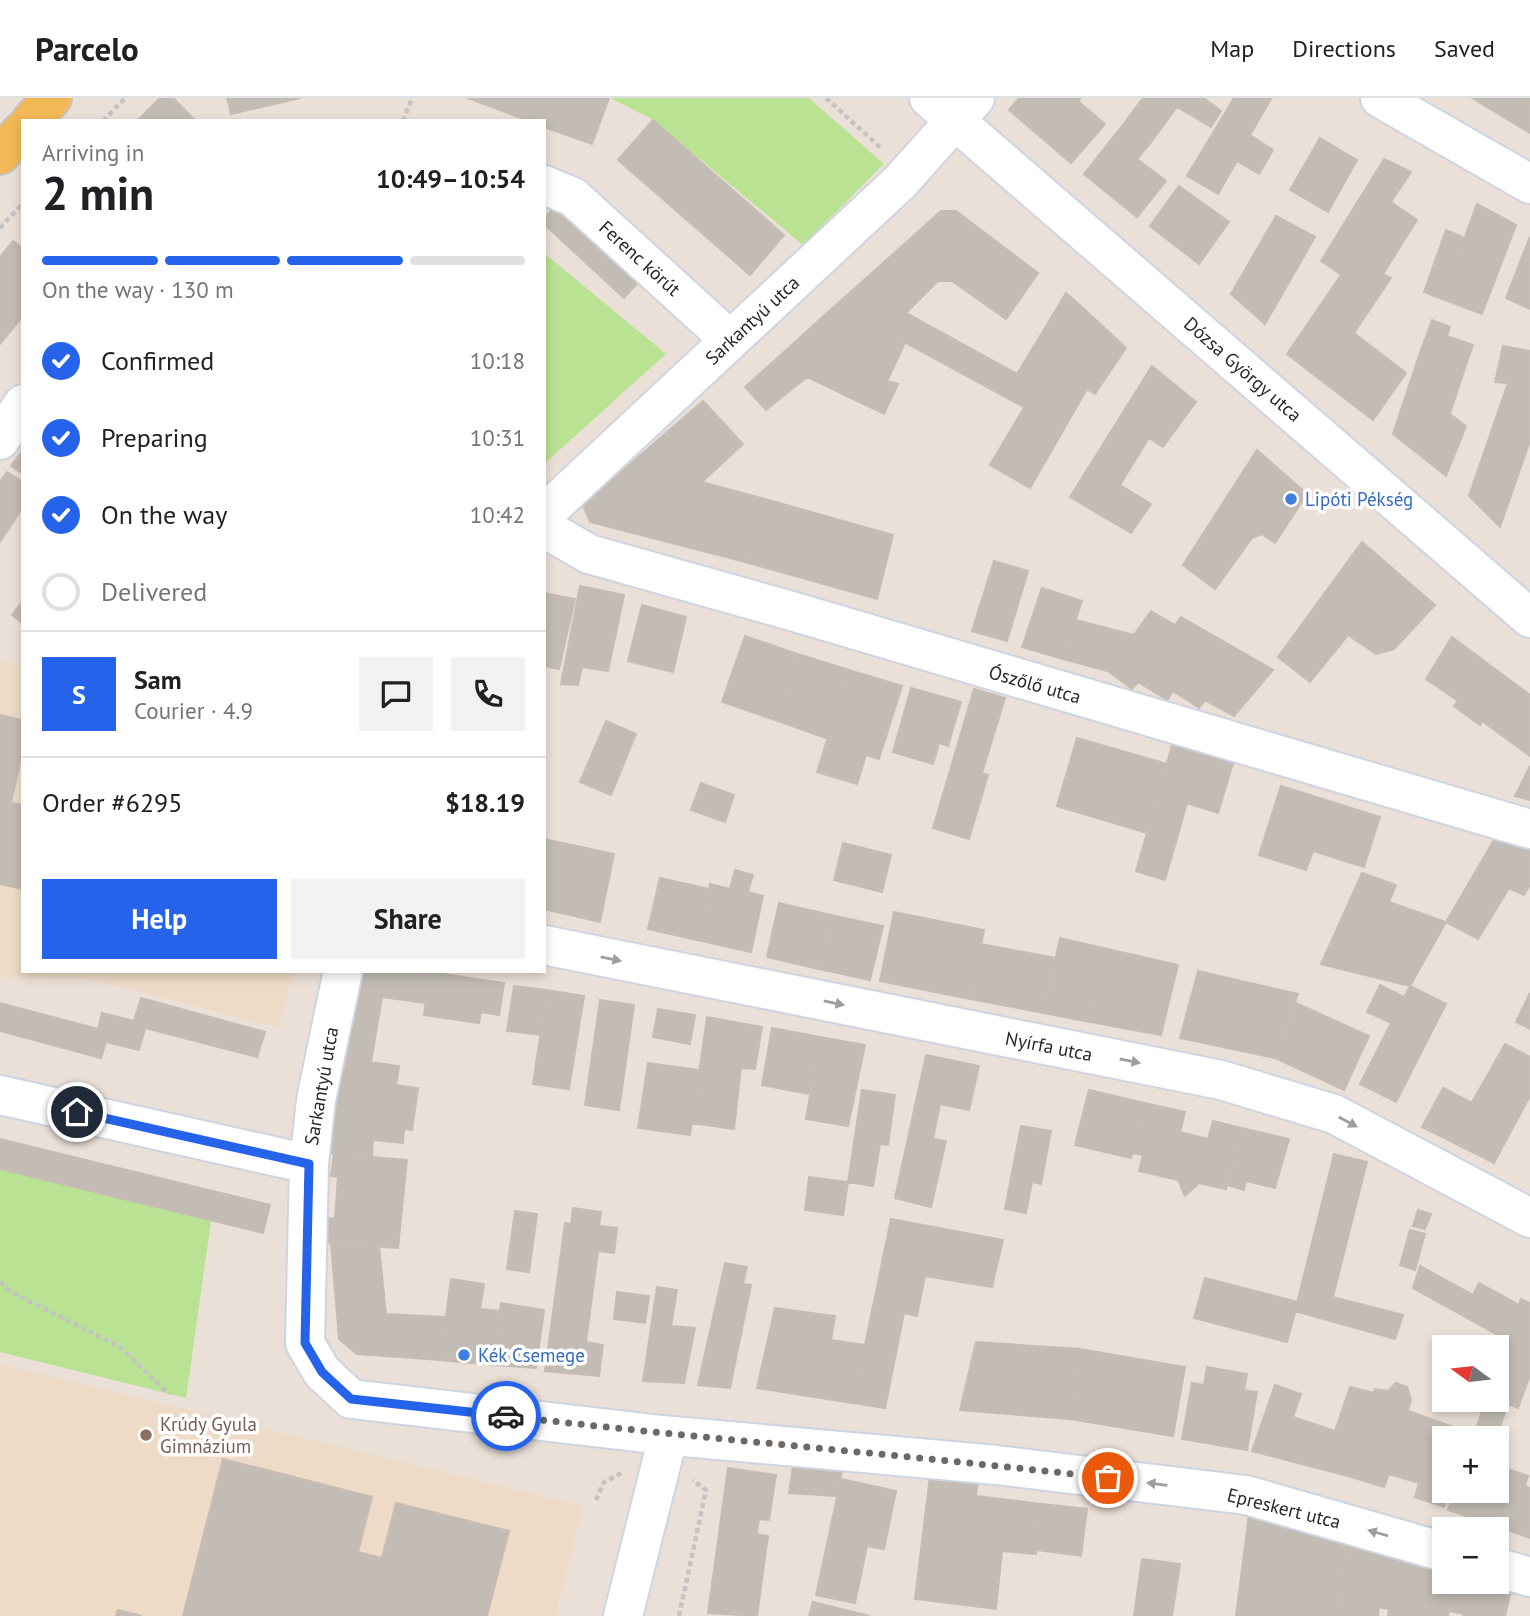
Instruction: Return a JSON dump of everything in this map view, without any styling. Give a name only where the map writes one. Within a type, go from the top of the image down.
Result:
[{"type":"main road","points":[[33,119],[51,98]]},
{"type":"main road","points":[[0,155],[21,132]]},
{"type":"street","points":[[1380,98],[1530,184]]},
{"type":"street","name":"Sarkantyú utca","points":[[546,512],[908,174],[953,106]]},
{"type":"street","name":"Dózsa György utca","points":[[953,106],[1530,618]]},
{"type":"street","name":"Ferenc körút","points":[[546,186],[573,197],[730,340]]},
{"type":"street","points":[[0,440],[21,407]]},
{"type":"street","name":"Ószőlő utca","points":[[546,529],[589,554],[796,612],[1530,829]]},
{"type":"street","name":"Nyírfa utca","points":[[546,945],[1221,1080],[1334,1115],[1530,1218]]},
{"type":"street","name":"Sarkantyú utca","points":[[343,973],[316,1100],[309,1164],[305,1343],[322,1372],[351,1399],[662,1435]]},
{"type":"street","points":[[0,1095],[309,1164]]},
{"type":"street","points":[[623,1616],[665,1449],[662,1435]]},
{"type":"street","name":"Epreskert utca","points":[[662,1435],[997,1465],[1246,1495],[1432,1549]]},
{"type":"street","points":[[1509,1571],[1530,1577]]},
{"type":"path","points":[[105,119],[125,98]]},
{"type":"path","points":[[404,119],[412,98]]},
{"type":"path","points":[[826,98],[908,174]]},
{"type":"path","points":[[0,228],[21,205]]},
{"type":"path","points":[[0,1282],[13,1293],[120,1347],[169,1394]]},
{"type":"path","points":[[658,1476],[695,1480],[706,1490],[679,1616]]},
{"type":"shaded area","points":[[0,661],[21,666],[21,973],[293,973],[278,1028],[86,978],[0,977]]},
{"type":"shaded area","name":"Krúdy Gyula Gimnázium","points":[[0,1364],[583,1506],[556,1616],[0,1616]]},
{"type":"green space","points":[[611,98],[809,98],[884,164],[803,245],[653,120]]},
{"type":"green space","points":[[546,255],[666,354],[546,462]]},
{"type":"green space","points":[[0,1169],[211,1221],[186,1398],[0,1352]]},
{"type":"building","points":[[160,98],[173,98],[194,119],[139,119]]},
{"type":"building","points":[[227,98],[300,98],[231,114]]},
{"type":"building","points":[[468,98],[609,98],[592,144],[546,128],[546,119],[524,119]]},
{"type":"building","points":[[1019,98],[1081,98],[1078,101],[1105,124],[1071,163],[1009,110]]},
{"type":"building","points":[[1143,98],[1204,98],[1221,111],[1211,127],[1177,107],[1152,141],[1125,122]]},
{"type":"building","points":[[1234,98],[1271,99],[1250,135],[1273,150],[1259,174],[1237,161],[1218,194],[1187,176]]},
{"type":"building","points":[[1472,98],[1530,98],[1530,133]]},
{"type":"building","points":[[653,120],[784,235],[750,275],[618,160]]},
{"type":"building","points":[[1125,122],[1152,141],[1137,159],[1166,181],[1137,217],[1084,174]]},
{"type":"building","points":[[1320,138],[1357,160],[1328,212],[1290,190]]},
{"type":"building","points":[[1384,159],[1411,172],[1342,275],[1321,261]]},
{"type":"building","points":[[1179,186],[1229,222],[1199,264],[1150,226]]},
{"type":"building","points":[[559,202],[642,278],[624,298],[546,226],[546,217]]},
{"type":"building","points":[[1391,202],[1417,220],[1383,274],[1391,278],[1354,333],[1406,373],[1373,420],[1287,354]]},
{"type":"building","points":[[1477,204],[1516,225],[1482,314],[1442,299]]},
{"type":"building","points":[[941,211],[956,211],[1038,273],[1006,319],[952,281],[938,281],[906,313],[1017,374],[1066,293],[1083,308],[1024,407],[836,305]]},
{"type":"building","points":[[1276,216],[1315,237],[1265,324],[1231,294]]},
{"type":"building","points":[[1446,230],[1465,238],[1442,299],[1424,292]]},
{"type":"building","points":[[1530,237],[1530,309],[1506,298]]},
{"type":"building","points":[[13,241],[21,247],[21,318],[0,344],[0,257]]},
{"type":"building","points":[[836,305],[905,343],[887,381],[898,384],[884,414],[774,361]]},
{"type":"building","points":[[1083,308],[1126,348],[1095,394],[1087,389],[1030,488],[990,465]]},
{"type":"building","points":[[1432,320],[1450,327],[1447,336],[1473,345],[1464,371],[1419,356]]},
{"type":"building","points":[[1503,346],[1530,351],[1530,385],[1495,382]]},
{"type":"building","points":[[1419,356],[1464,371],[1450,414],[1466,426],[1446,476],[1393,434]]},
{"type":"building","points":[[774,361],[807,377],[766,410],[745,387]]},
{"type":"building","points":[[1152,366],[1196,402],[1163,447],[1149,438],[1120,485],[1151,504],[1131,533],[1070,497]]},
{"type":"building","points":[[1508,383],[1530,385],[1530,441],[1500,527],[1469,496]]},
{"type":"building","points":[[703,401],[743,444],[702,482],[765,499],[749,563],[590,522],[583,505]]},
{"type":"building","points":[[1257,450],[1307,494],[1275,543],[1262,534],[1252,538],[1215,589],[1183,565]]},
{"type":"building","points":[[21,453],[21,473],[11,466]]},
{"type":"building","points":[[7,472],[21,481],[21,510],[0,542],[0,482]]},
{"type":"building","points":[[765,499],[893,535],[877,599],[749,563]]},
{"type":"building","points":[[1362,542],[1435,605],[1394,649],[1376,654],[1348,635],[1310,682],[1278,657]]},
{"type":"building","points":[[994,561],[1028,571],[1007,641],[972,631]]},
{"type":"building","points":[[580,586],[624,595],[608,671],[582,667],[578,685],[561,684]]},
{"type":"building","points":[[1042,588],[1082,601],[1063,659],[1022,647]]},
{"type":"building","points":[[546,593],[575,599],[559,669],[546,666]]},
{"type":"building","points":[[21,604],[21,622],[12,615]]},
{"type":"building","points":[[642,605],[686,617],[673,672],[628,661]]},
{"type":"building","points":[[1151,611],[1175,625],[1181,617],[1273,670],[1234,716],[1205,700],[1199,708],[1173,691],[1167,700],[1138,682],[1132,689],[1108,671]]},
{"type":"building","points":[[1076,620],[1134,635],[1108,671],[1063,659]]},
{"type":"building","points":[[745,636],[801,655],[778,721],[722,702]]},
{"type":"building","points":[[1452,637],[1530,695],[1530,756],[1482,721],[1480,725],[1454,706],[1458,701],[1426,679]]},
{"type":"building","points":[[801,655],[849,670],[828,739],[778,721]]},
{"type":"building","points":[[849,670],[902,686],[879,759],[866,755],[857,784],[817,772]]},
{"type":"building","points":[[911,688],[961,702],[948,746],[939,743],[933,764],[893,752]]},
{"type":"building","points":[[974,689],[1005,698],[982,773],[988,775],[969,839],[933,828]]},
{"type":"building","points":[[0,715],[21,720],[21,757],[11,803],[21,805],[21,889],[0,884]]},
{"type":"building","points":[[606,721],[636,734],[611,795],[580,782]]},
{"type":"building","points":[[1077,738],[1167,764],[1147,833],[1057,806]]},
{"type":"building","points":[[1173,742],[1234,760],[1218,813],[1187,803],[1165,880],[1136,871]]},
{"type":"building","points":[[1530,766],[1530,800],[1515,796]]},
{"type":"building","points":[[701,783],[734,795],[725,822],[691,810]]},
{"type":"building","points":[[1281,786],[1380,817],[1364,867],[1313,851],[1306,870],[1259,855]]},
{"type":"building","points":[[546,839],[614,854],[600,922],[546,909]]},
{"type":"building","points":[[1494,840],[1530,848],[1530,885],[1524,895],[1509,888],[1478,939],[1446,922]]},
{"type":"building","points":[[843,843],[891,855],[882,892],[834,880]]},
{"type":"building","points":[[735,870],[753,875],[748,892],[763,896],[751,952],[697,940],[710,884],[730,889]]},
{"type":"building","points":[[1362,873],[1396,885],[1389,902],[1446,922],[1410,986],[1321,964]]},
{"type":"building","points":[[660,878],[709,889],[697,940],[648,929]]},
{"type":"building","points":[[779,903],[831,915],[819,969],[767,957]]},
{"type":"building","points":[[894,912],[984,930],[970,999],[880,981]]},
{"type":"building","points":[[831,915],[883,926],[870,980],[819,969]]},
{"type":"building","points":[[1060,938],[1103,948],[1085,1021],[1044,1013]]},
{"type":"building","points":[[981,944],[1056,958],[1044,1013],[970,999]]},
{"type":"building","points":[[1103,948],[1178,965],[1161,1035],[1085,1021]]},
{"type":"building","points":[[1198,971],[1298,994],[1275,1058],[1180,1038]]},
{"type":"building","points":[[348,973],[430,973],[426,1003],[382,997],[371,1062],[334,1057]]},
{"type":"building","points":[[430,973],[504,983],[499,1015],[481,1012],[479,1023],[424,1015]]},
{"type":"building","points":[[1380,985],[1404,997],[1391,1023],[1367,1012]]},
{"type":"building","points":[[514,986],[547,990],[541,1035],[507,1031]]},
{"type":"building","points":[[1410,986],[1446,1004],[1396,1102],[1360,1084]]},
{"type":"building","points":[[547,990],[584,996],[569,1089],[533,1084]]},
{"type":"building","points":[[1530,993],[1530,1029],[1516,1022]]},
{"type":"building","points":[[141,998],[265,1032],[257,1057],[145,1028],[139,1050],[106,1042],[101,1058],[0,1031],[0,1003],[98,1029],[102,1013],[134,1021]]},
{"type":"building","points":[[600,1000],[634,1005],[619,1110],[585,1105]]},
{"type":"building","points":[[1296,1003],[1369,1036],[1344,1090],[1275,1058]]},
{"type":"building","points":[[658,1009],[695,1015],[690,1044],[653,1037]]},
{"type":"building","points":[[707,1017],[762,1027],[755,1069],[741,1068],[734,1129],[692,1123]]},
{"type":"building","points":[[772,1028],[820,1037],[810,1094],[762,1085]]},
{"type":"building","points":[[820,1037],[865,1045],[848,1126],[806,1119]]},
{"type":"building","points":[[1505,1044],[1530,1057],[1530,1096],[1494,1163],[1450,1141]]},
{"type":"building","points":[[926,1055],[979,1066],[969,1110],[940,1104],[933,1139],[946,1141],[931,1207],[895,1198]]},
{"type":"building","points":[[334,1057],[399,1066],[396,1085],[418,1088],[412,1130],[404,1129],[403,1143],[373,1140],[372,1158],[320,1152]]},
{"type":"building","points":[[648,1063],[700,1070],[690,1135],[638,1128]]},
{"type":"building","points":[[1443,1088],[1472,1103],[1450,1141],[1422,1127]]},
{"type":"building","points":[[862,1090],[895,1095],[888,1145],[880,1144],[873,1186],[848,1182]]},
{"type":"building","points":[[1089,1090],[1145,1103],[1131,1158],[1075,1145]]},
{"type":"building","points":[[1145,1103],[1185,1112],[1180,1132],[1208,1139],[1213,1121],[1241,1128],[1226,1189],[1199,1183],[1185,1196],[1178,1180],[1139,1171],[1143,1155],[1132,1153]]},
{"type":"building","points":[[1021,1126],[1051,1131],[1041,1184],[1032,1182],[1026,1213],[1005,1209]]},
{"type":"building","points":[[1241,1128],[1289,1139],[1275,1188],[1246,1181],[1244,1190],[1228,1185]]},
{"type":"building","points":[[0,1139],[270,1205],[263,1233],[0,1169]]},
{"type":"building","points":[[334,1154],[407,1160],[398,1248],[326,1243],[327,1218],[335,1219],[338,1177],[331,1176]]},
{"type":"building","points":[[1334,1154],[1367,1162],[1333,1297],[1403,1315],[1395,1339],[1295,1311]]},
{"type":"building","points":[[809,1177],[848,1182],[843,1215],[805,1210]]},
{"type":"building","points":[[573,1208],[601,1212],[599,1226],[617,1228],[614,1253],[598,1251],[586,1342],[603,1345],[599,1376],[545,1371],[565,1223],[571,1224]]},
{"type":"building","points":[[1418,1210],[1431,1214],[1425,1229],[1413,1226]]},
{"type":"building","points":[[515,1211],[537,1214],[529,1272],[507,1269]]},
{"type":"building","points":[[891,1219],[1003,1240],[992,1287],[925,1276],[917,1316],[904,1313],[885,1408],[853,1403]]},
{"type":"building","points":[[1410,1230],[1425,1234],[1415,1270],[1400,1265]]},
{"type":"building","points":[[331,1243],[379,1246],[386,1314],[446,1317],[440,1360],[357,1354],[339,1339]]},
{"type":"building","points":[[725,1263],[747,1267],[743,1284],[751,1285],[730,1388],[698,1385]]},
{"type":"building","points":[[1420,1266],[1473,1295],[1479,1283],[1519,1305],[1509,1335],[1498,1335],[1413,1288]]},
{"type":"building","points":[[1205,1278],[1298,1302],[1287,1342],[1194,1318]]},
{"type":"building","points":[[451,1279],[484,1284],[480,1309],[500,1311],[492,1365],[440,1360]]},
{"type":"building","points":[[657,1287],[677,1290],[671,1326],[695,1328],[684,1383],[643,1381]]},
{"type":"building","points":[[617,1292],[649,1296],[645,1323],[614,1319]]},
{"type":"building","points":[[1521,1299],[1530,1303],[1530,1375],[1518,1408],[1509,1404],[1508,1335]]},
{"type":"building","points":[[501,1303],[544,1310],[536,1368],[492,1365]]},
{"type":"building","points":[[775,1308],[835,1316],[831,1340],[865,1345],[853,1403],[757,1388]]},
{"type":"building","points":[[976,1342],[1080,1349],[1069,1419],[960,1410]]},
{"type":"building","points":[[1080,1349],[1185,1367],[1173,1436],[1069,1419]]},
{"type":"building","points":[[1207,1367],[1247,1374],[1244,1390],[1257,1392],[1247,1450],[1182,1439],[1192,1383],[1204,1385]]},
{"type":"building","points":[[1396,1383],[1407,1387],[1411,1400],[1408,1411],[1451,1426],[1432,1426],[1432,1503],[1415,1497],[1419,1483],[1389,1474],[1384,1487],[1348,1476],[1375,1389],[1388,1391]]},
{"type":"building","points":[[1275,1385],[1301,1394],[1293,1417],[1335,1431],[1350,1387],[1374,1393],[1348,1476],[1252,1451]]},
{"type":"building","points":[[1482,1412],[1505,1412],[1500,1426],[1477,1426]]},
{"type":"building","points":[[223,1459],[372,1497],[358,1552],[382,1558],[396,1503],[509,1531],[487,1616],[183,1616]]},
{"type":"building","points":[[793,1466],[843,1468],[836,1496],[789,1493]]},
{"type":"building","points":[[728,1468],[776,1475],[769,1520],[759,1519],[757,1534],[768,1536],[757,1616],[708,1613]]},
{"type":"building","points":[[1509,1469],[1528,1476],[1510,1531],[1509,1517],[1469,1517],[1448,1510],[1451,1503],[1509,1503]]},
{"type":"building","points":[[930,1476],[978,1481],[976,1496],[1042,1504],[1036,1554],[1002,1551],[996,1609],[915,1599]]},
{"type":"building","points":[[841,1479],[896,1491],[884,1549],[867,1546],[855,1603],[816,1595]]},
{"type":"building","points":[[1525,1486],[1530,1488],[1530,1538],[1510,1531]]},
{"type":"building","points":[[1042,1504],[1087,1509],[1081,1556],[1036,1550]]},
{"type":"building","points":[[1249,1514],[1347,1535],[1338,1616],[1236,1616]]},
{"type":"building","points":[[1346,1543],[1396,1558],[1389,1609],[1379,1607],[1378,1616],[1338,1616]]},
{"type":"building","points":[[1396,1558],[1432,1568],[1432,1594],[1469,1594],[1464,1614],[1449,1611],[1448,1616],[1388,1616]]},
{"type":"building","points":[[1142,1559],[1180,1564],[1172,1616],[1134,1616]]},
{"type":"building","points":[[1509,1582],[1513,1582],[1505,1616],[1463,1616],[1469,1594],[1509,1594]]},
{"type":"building","points":[[813,1602],[870,1616],[809,1616]]},
{"type":"building","points":[[118,1610],[142,1616],[116,1616]]},
{"type":"way so far","points":[[506,1416],[662,1435],[997,1465],[1108,1478]]},
{"type":"place","name":"Lipóti Pékség","points":[[1291,499]]},
{"type":"place","name":"Kék Csemege","points":[[464,1355]]},
{"type":"place","name":"Krúdy Gyula Gimnázium","points":[[146,1435]]},
{"type":"route","points":[[77,1112],[309,1164],[305,1343],[322,1372],[351,1399],[506,1416]]}]
